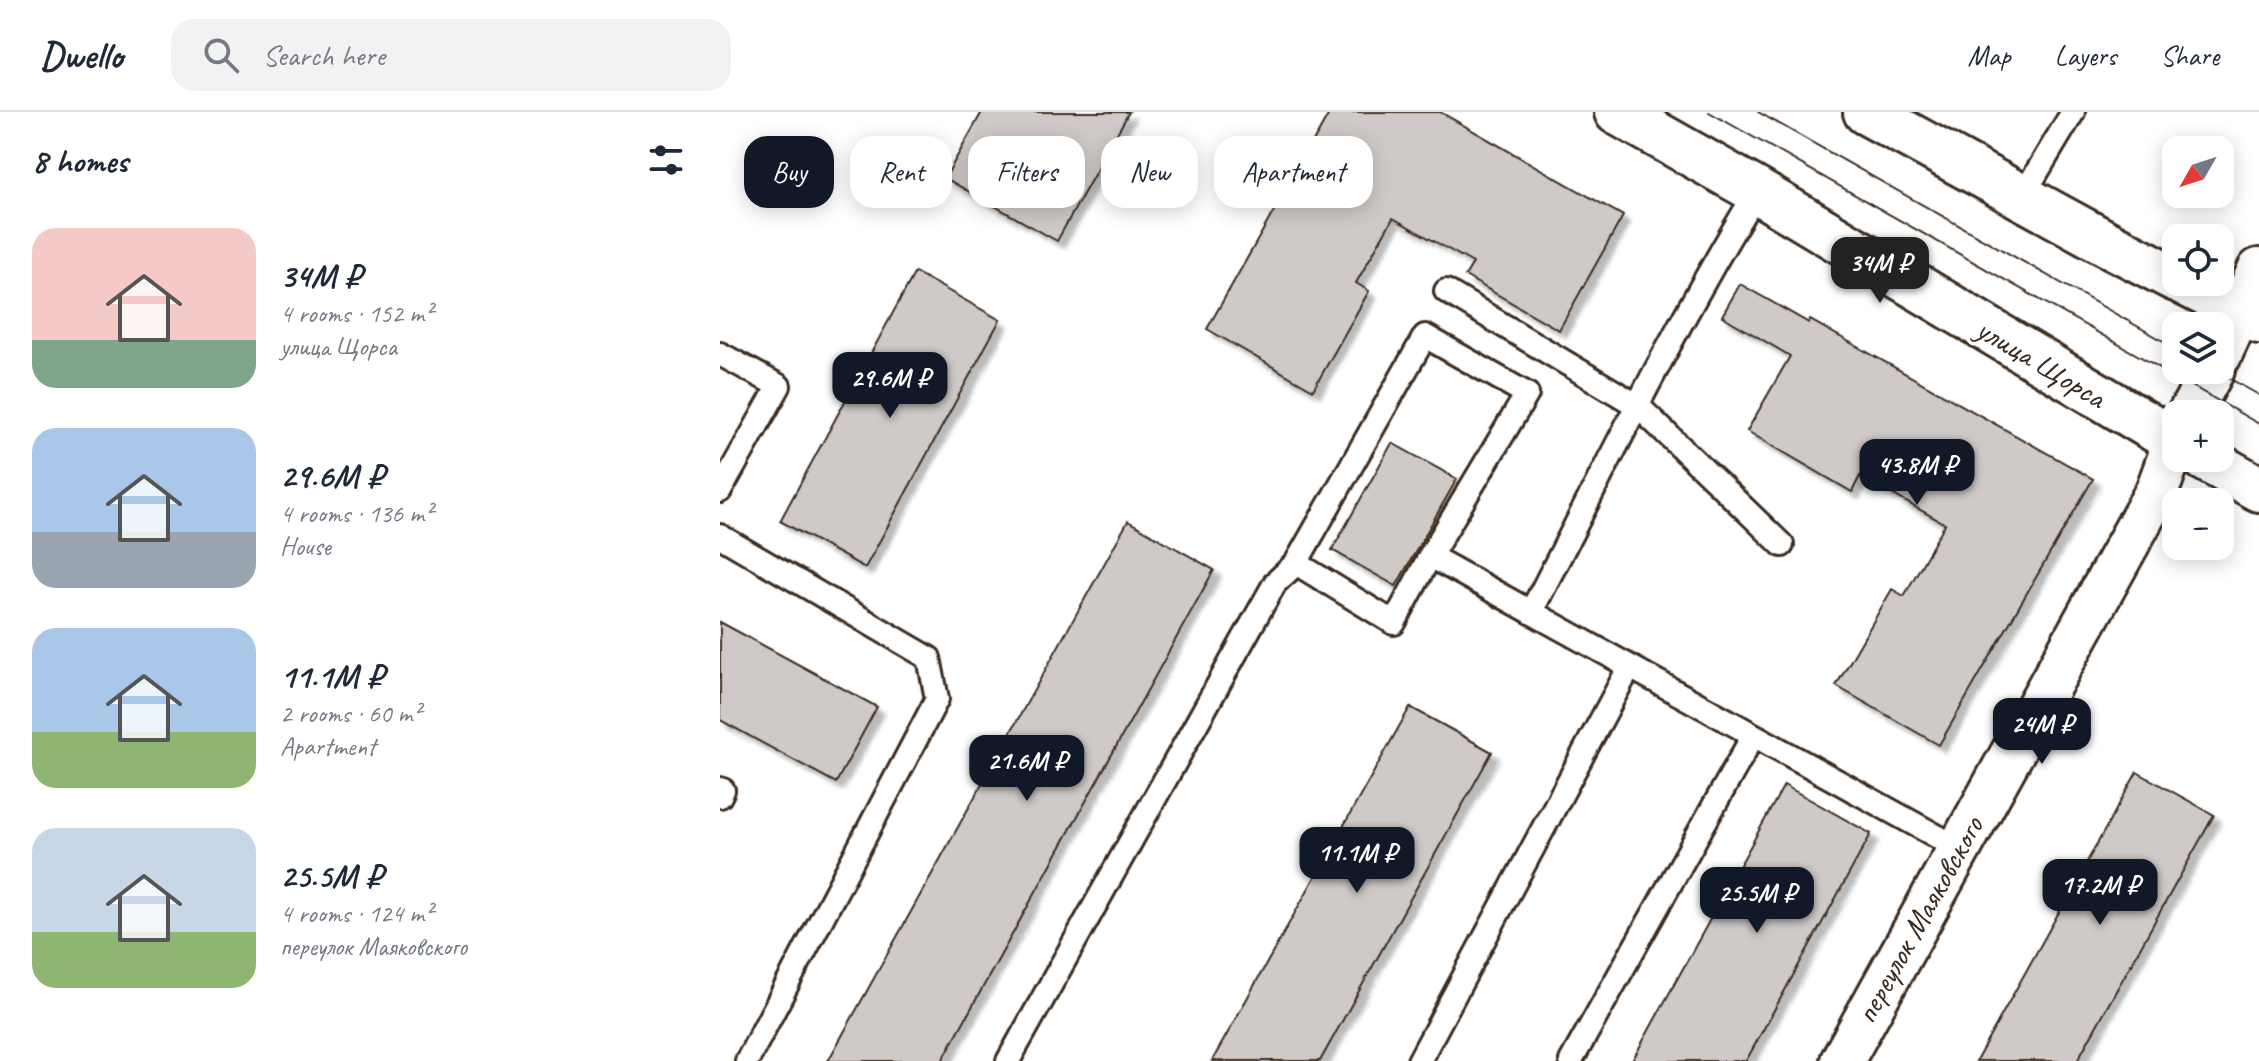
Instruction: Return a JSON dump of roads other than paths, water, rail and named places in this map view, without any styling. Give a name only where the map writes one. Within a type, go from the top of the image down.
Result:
[{"type":"main road","name":"улица Щорса","points":[[1617,112],[2162,426]]},
{"type":"main road","points":[[1866,112],[2162,272]]},
{"type":"main road","points":[[2210,296],[2249,316]]},
{"type":"main road","name":"улица Щорса","points":[[2234,472],[2259,489]]},
{"type":"street","points":[[2234,336],[2249,316],[2259,270]]},
{"type":"street","name":"переулок Маяковского","points":[[1842,1061],[2167,472]]},
{"type":"lane","points":[[2022,197],[2073,112]]},
{"type":"lane","points":[[1531,612],[1638,406],[1757,191]]},
{"type":"lane","points":[[1446,291],[1638,406],[1782,545]]},
{"type":"lane","points":[[1008,1061],[1275,583],[1296,563],[1425,336],[1527,394],[1430,556],[1394,623],[1296,563]]},
{"type":"lane","points":[[720,354],[779,386],[720,491]]},
{"type":"lane","points":[[720,536],[929,658],[937,699],[747,1061]]},
{"type":"lane","points":[[1430,556],[1958,848]]},
{"type":"lane","points":[[1419,1061],[1629,668]]},
{"type":"lane","points":[[1571,1061],[1753,736]]},
{"type":"lane","points":[[720,789],[723,790],[720,796]]},
{"type":"tram line","points":[[1709,112],[2259,424]]},
{"type":"tram line","points":[[1758,112],[2162,340]]},
{"type":"tram line","points":[[2234,381],[2259,395]]}]
